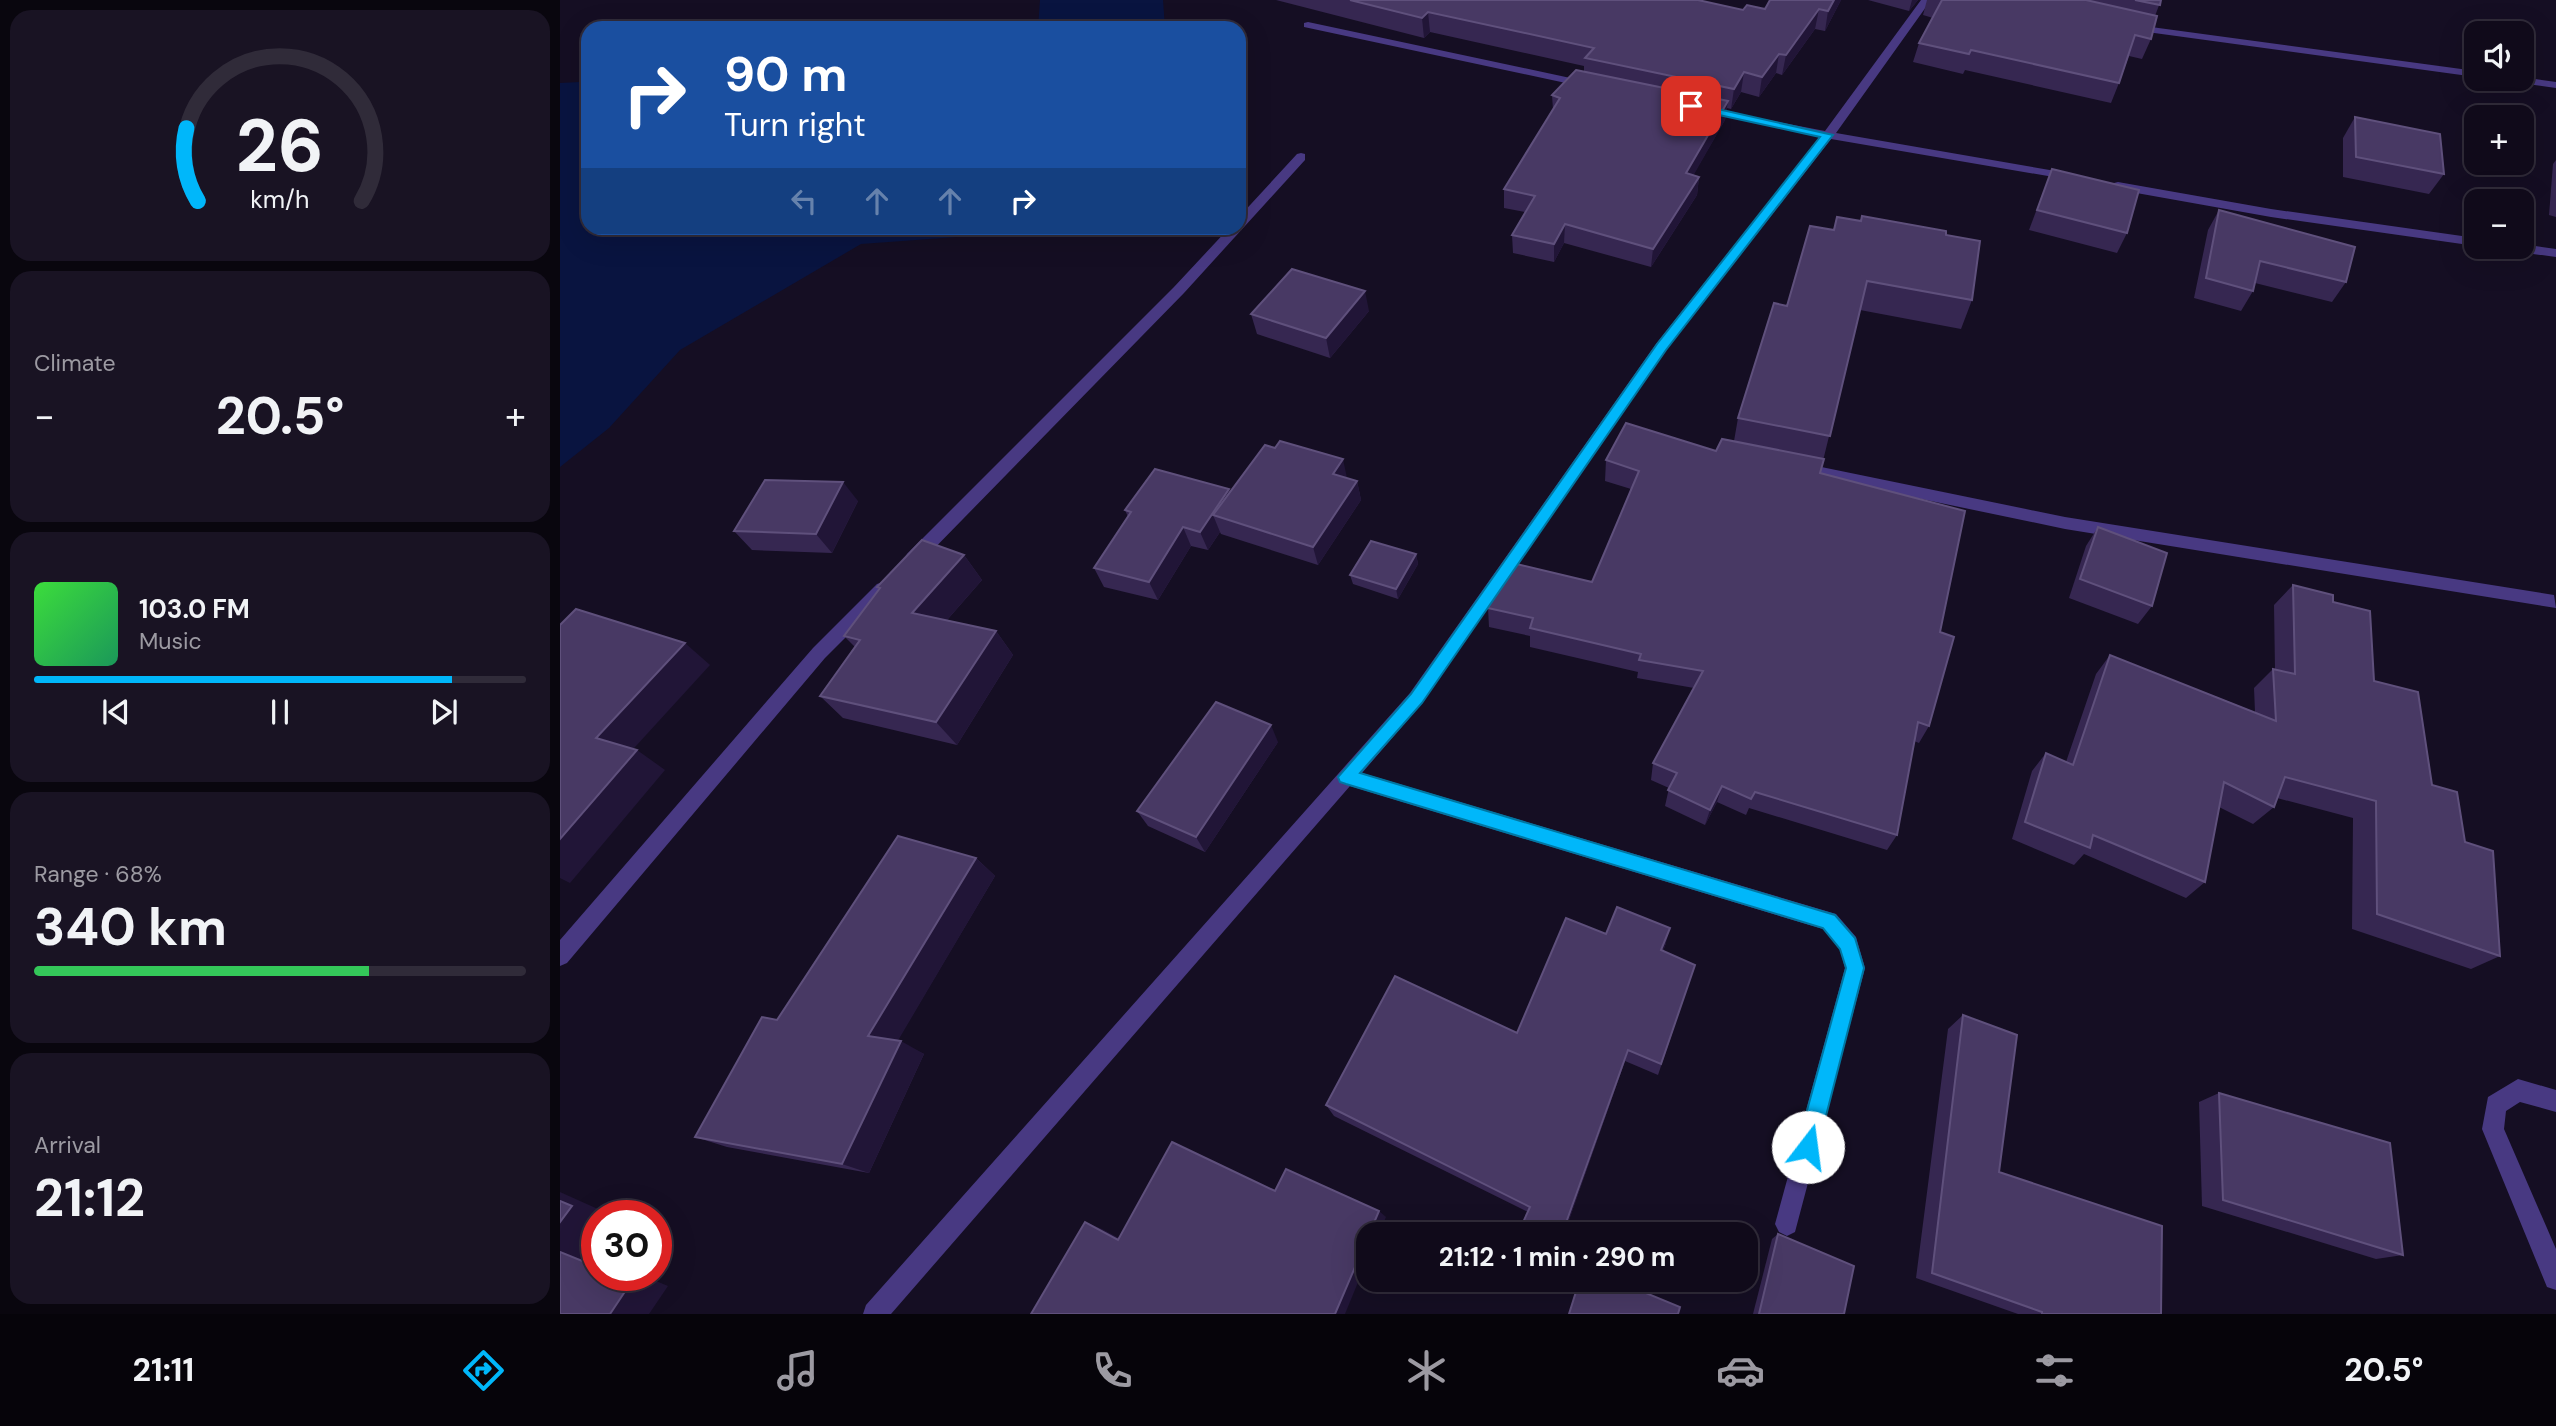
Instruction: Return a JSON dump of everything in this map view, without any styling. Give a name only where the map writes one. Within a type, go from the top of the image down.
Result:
[{"type":"street","points":[[874,1314],[1416,698],[1613,428],[1661,347],[1828,135],[1926,0]]},
{"type":"street","points":[[2113,23],[2140,29],[2464,72]]},
{"type":"street","points":[[1308,25],[1595,86]]},
{"type":"street","points":[[2534,82],[2556,85]]},
{"type":"street","points":[[1691,106],[1828,135],[2083,180]]},
{"type":"street","points":[[1246,217],[1301,157]]},
{"type":"street","points":[[2110,185],[2271,214],[2464,240]]},
{"type":"street","points":[[560,956],[819,653],[1179,290],[1230,235]]},
{"type":"street","points":[[2534,250],[2556,253]]},
{"type":"street","points":[[1777,464],[2065,523],[2554,602]]},
{"type":"street","points":[[1346,777],[1829,921],[1849,944],[1855,968],[1787,1224]]},
{"type":"street","points":[[2556,1101],[2518,1090],[2496,1105],[2493,1129],[2556,1278]]},
{"type":"shaded area","points":[[1040,0],[1163,0],[1164,21],[1038,21]]},
{"type":"shaded area","points":[[581,82],[581,235],[985,235],[861,244],[680,350],[609,428],[560,467],[560,83]]},
{"type":"building","points":[[1350,0],[1698,0],[1743,10],[1747,5],[1765,9],[1770,0],[1834,0],[1828,11],[1819,9],[1786,55],[1779,54],[1762,77],[1744,72],[1734,89],[1585,58],[1594,48],[1428,12],[1422,18]]},
{"type":"building","points":[[1942,0],[2086,0],[2157,16],[2151,39],[2135,35],[2119,83],[1971,50],[1969,54],[1919,43]]},
{"type":"building","points":[[2135,0],[2161,0],[2160,5]]},
{"type":"building","points":[[1576,70],[1728,101],[1686,173],[1699,177],[1653,249],[1565,224],[1554,244],[1512,235],[1535,196],[1504,189],[1560,98],[1552,95]]},
{"type":"building","points":[[2355,117],[2440,134],[2444,174],[2356,157]]},
{"type":"building","points":[[2052,169],[2139,190],[2127,233],[2037,210]]},
{"type":"building","points":[[2219,210],[2355,247],[2346,282],[2260,261],[2253,291],[2206,278]]},
{"type":"building","points":[[1862,216],[1946,231],[1946,235],[1980,241],[1972,300],[1867,281],[1830,436],[1738,418],[1774,303],[1787,306],[1810,226],[1834,230],[1837,217],[1861,221]]},
{"type":"building","points":[[1292,269],[1365,291],[1326,338],[1251,314]]},
{"type":"building","points":[[1626,423],[1716,451],[1722,439],[1824,459],[1820,473],[1965,511],[1940,632],[1954,637],[1929,726],[1918,722],[1897,835],[1755,792],[1751,799],[1722,786],[1710,810],[1668,790],[1677,773],[1653,763],[1703,671],[1639,660],[1641,654],[1530,628],[1533,618],[1488,608],[1508,562],[1592,582],[1639,471],[1606,460]]},
{"type":"building","points":[[1280,441],[1343,459],[1333,474],[1357,481],[1313,547],[1213,515],[1265,445],[1275,448]]},
{"type":"building","points":[[1155,469],[1229,489],[1200,532],[1183,527],[1149,582],[1094,568],[1131,512],[1125,510]]},
{"type":"building","points":[[765,480],[843,482],[816,534],[734,531]]},
{"type":"building","points":[[2098,527],[2167,553],[2152,606],[2080,579]]},
{"type":"building","points":[[922,540],[964,555],[912,613],[996,631],[936,722],[820,696],[860,640],[844,636],[880,588],[877,587]]},
{"type":"building","points":[[1371,541],[1416,554],[1396,589],[1350,575]]},
{"type":"building","points":[[2293,585],[2333,595],[2333,602],[2370,611],[2374,681],[2418,692],[2432,785],[2457,792],[2465,842],[2493,851],[2500,956],[2377,914],[2376,801],[2285,777],[2274,807],[2224,782],[2205,882],[2093,835],[2090,848],[2025,822],[2046,753],[2073,765],[2110,655],[2276,721],[2273,669],[2295,674]]},
{"type":"building","points":[[576,609],[685,643],[596,738],[637,750],[560,839],[560,625]]},
{"type":"building","points":[[1216,702],[1271,725],[1196,837],[1137,811]]},
{"type":"building","points":[[898,836],[976,858],[868,1036],[901,1041],[842,1164],[695,1137],[762,1017],[777,1020]]},
{"type":"building","points":[[1617,907],[1670,928],[1661,950],[1695,965],[1661,1064],[1628,1050],[1566,1222],[1523,1222],[1530,1207],[1326,1105],[1395,976],[1517,1033],[1566,918],[1606,934]]},
{"type":"building","points":[[1963,1015],[2017,1035],[1999,1172],[2162,1226],[2161,1314],[2042,1314],[1932,1273]]},
{"type":"building","points":[[2219,1093],[2390,1143],[2403,1255],[2223,1200]]},
{"type":"building","points":[[1172,1142],[1275,1191],[1286,1169],[1379,1211],[1374,1222],[1356,1222],[1356,1265],[1335,1314],[1031,1314],[1085,1222],[1118,1240]]},
{"type":"building","points":[[560,1201],[572,1206],[560,1222]]},
{"type":"building","points":[[1778,1234],[1854,1266],[1844,1314],[1759,1314]]},
{"type":"building","points":[[560,1252],[581,1261],[581,1291],[625,1291],[610,1314],[560,1314]]},
{"type":"building","points":[[1576,1292],[1644,1292],[1680,1307],[1678,1314],[1569,1314]]},
{"type":"route","points":[[1691,106],[1828,135],[1661,347],[1416,698],[1346,777],[1829,921],[1849,944],[1855,968],[1808,1147]]}]
